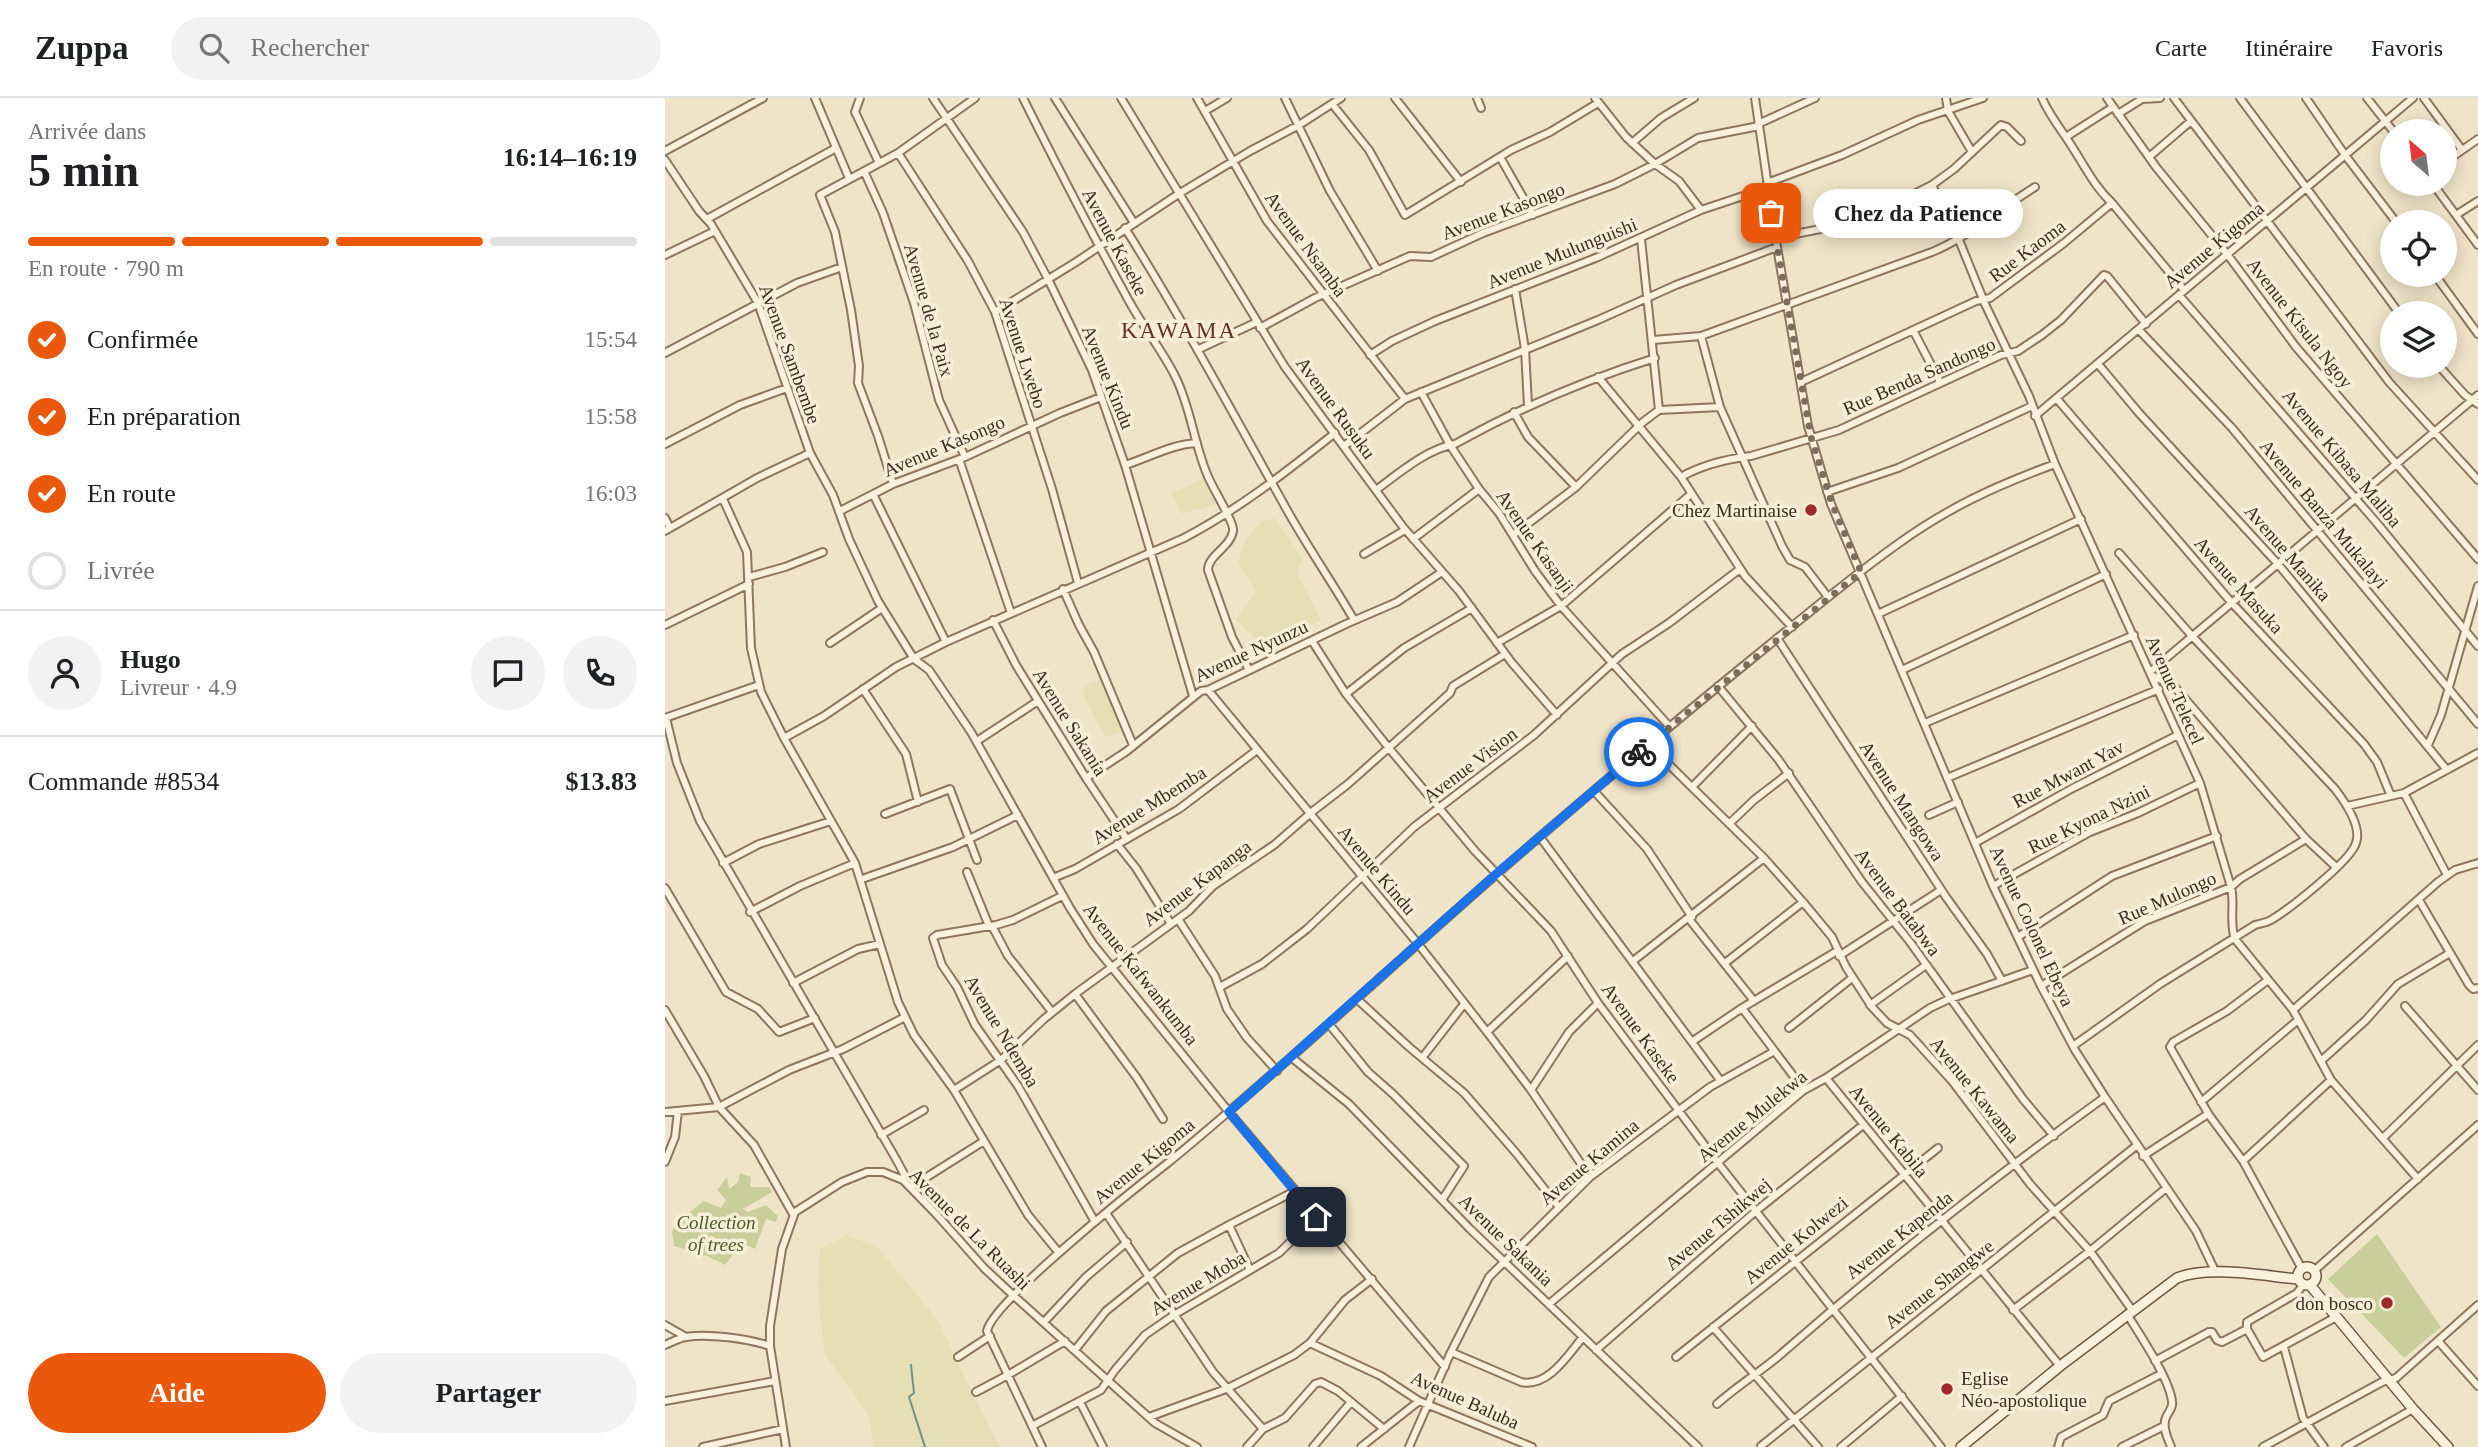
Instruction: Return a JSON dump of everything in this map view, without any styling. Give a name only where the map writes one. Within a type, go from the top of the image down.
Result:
[{"type":"street","points":[[665,151],[764,98]]},
{"type":"street","points":[[815,98],[849,178]]},
{"type":"street","points":[[860,98],[855,112],[880,163]]},
{"type":"street","name":"Avenue Kindu","points":[[933,98],[1023,232],[1092,370],[1125,466],[1193,696]]},
{"type":"street","points":[[893,484],[879,436],[858,383],[859,366],[853,323],[835,232],[821,198],[823,192],[898,153],[975,98]]},
{"type":"street","name":"Avenue Kaseke","points":[[1023,98],[1130,304],[1176,378],[1188,408],[1207,475],[1227,515]]},
{"type":"street","points":[[1055,98],[1134,222]]},
{"type":"street","name":"Avenue Rusuku","points":[[1121,98],[1285,367],[1405,530],[1472,608],[1505,654],[1557,715]]},
{"type":"street","name":"Avenue Nsamba","points":[[1197,98],[1267,221],[1405,399]]},
{"type":"street","points":[[1205,111],[1227,98]]},
{"type":"street","points":[[1285,98],[1330,191],[1378,271]]},
{"type":"street","points":[[995,312],[1180,193],[1341,98]]},
{"type":"street","points":[[1395,98],[1461,182]]},
{"type":"street","points":[[1477,98],[1481,108]]},
{"type":"street","points":[[1632,143],[1661,118],[1695,98]]},
{"type":"street","name":"Avenue Colonel Ebeya","points":[[1755,98],[1775,238],[1811,437],[1827,492],[1993,886],[2033,970],[2073,1045],[2136,1146],[2196,1231],[2215,1271]]},
{"type":"street","name":"Avenue Kasongo","points":[[1199,349],[1414,255],[1431,257],[1464,241],[1615,184],[1698,138],[1759,125],[1815,98]]},
{"type":"street","points":[[1946,98],[1948,111],[1972,152]]},
{"type":"street","name":"Avenue Mulunguishi","points":[[1370,355],[1392,341],[1423,327],[1842,155],[1918,120],[1983,98]]},
{"type":"street","points":[[2042,98],[2097,188],[2112,203]]},
{"type":"street","name":"Avenue Kisula Ngoy","points":[[2107,98],[2149,157],[2227,254],[2296,347],[2478,559]]},
{"type":"street","points":[[2066,136],[2142,99],[2160,98]]},
{"type":"street","points":[[2174,98],[2389,382],[2478,480]]},
{"type":"street","points":[[2240,98],[2390,301]]},
{"type":"street","points":[[2307,98],[2345,155],[2387,210]]},
{"type":"street","points":[[2367,98],[2384,119]]},
{"type":"street","name":"Avenue Kigoma","points":[[2386,119],[2413,98]]},
{"type":"street","points":[[2424,98],[2462,150]]},
{"type":"street","points":[[1333,105],[1369,150],[1404,215],[1500,157],[1550,132],[1597,100],[1632,143],[1679,181],[1702,211]]},
{"type":"street","points":[[2149,157],[2191,121]]},
{"type":"street","name":"Avenue Kigoma","points":[[2035,416],[2380,124]]},
{"type":"street","points":[[1775,238],[1861,220],[1932,185],[1954,169],[2001,125],[2007,127],[2021,141]]},
{"type":"street","points":[[2457,154],[2478,139]]},
{"type":"street","points":[[708,219],[836,148]]},
{"type":"street","name":"Avenue Lwebo","points":[[898,153],[957,242],[995,312],[1059,513],[1078,583]]},
{"type":"street","points":[[1500,157],[1533,215]]},
{"type":"street","name":"Avenue Sambembe","points":[[665,160],[699,211],[708,219],[758,303],[810,453]]},
{"type":"street","name":"Avenue de la Paix","points":[[864,171],[883,213],[914,303],[939,400],[962,458]]},
{"type":"street","name":"Avenue Telecel","points":[[1932,185],[1959,240],[2055,464],[2200,783],[2231,887],[2234,902],[2232,930],[2235,939]]},
{"type":"street","points":[[1653,340],[1701,336],[1788,306],[1959,240],[2035,187]]},
{"type":"street","points":[[2457,214],[2478,201]]},
{"type":"street","name":"Avenue Kibasa Maliba","points":[[2112,203],[2181,292],[2478,646]]},
{"type":"street","name":"Rue Kaoma","points":[[1801,382],[1976,301],[1984,300],[2023,275],[2112,203]]},
{"type":"street","points":[[2457,216],[2478,244]]},
{"type":"street","points":[[1125,228],[1199,349],[1272,482],[1354,620]]},
{"type":"street","points":[[665,255],[715,231]]},
{"type":"street","points":[[1641,239],[1659,410]]},
{"type":"street","points":[[1344,446],[1405,399],[1688,280],[1777,247]]},
{"type":"street","points":[[665,353],[758,303],[810,278],[842,267]]},
{"type":"street","name":"Rue Benda Sandongo","points":[[1681,477],[1694,470],[1839,430],[1940,382],[2020,350],[2065,315],[2104,275],[2108,276],[2146,324]]},
{"type":"street","points":[[2444,287],[2478,334]]},
{"type":"street","points":[[1515,289],[1525,349],[1528,405]]},
{"type":"street","points":[[1913,330],[1940,382]]},
{"type":"street","name":"Avenue Banza Mukalayi","points":[[2139,330],[2232,428],[2478,724]]},
{"type":"street","points":[[1701,336],[1720,407],[1788,558],[1805,567],[1828,597]]},
{"type":"street","points":[[1376,490],[1407,467],[1528,405],[1655,358]]},
{"type":"street","name":"Avenue Manika","points":[[2098,365],[2278,564],[2447,770]]},
{"type":"street","points":[[1598,377],[1681,477],[1741,569],[1792,627]]},
{"type":"street","points":[[2451,378],[2475,402]]},
{"type":"street","points":[[665,444],[740,405],[787,388]]},
{"type":"street","name":"Avenue Kasanji","points":[[1421,393],[1450,445],[1479,489],[1494,506],[1535,571],[1562,606],[1669,726]]},
{"type":"street","points":[[2336,867],[2306,839],[2174,686],[2152,674],[2231,601],[2434,432],[2475,402],[2478,395]]},
{"type":"street","name":"Avenue Kasongo","points":[[840,512],[893,484],[962,458],[1101,397]]},
{"type":"street","name":"Avenue Masuka","points":[[2057,399],[2231,601],[2368,749],[2377,762],[2391,796]]},
{"type":"street","points":[[1827,492],[1898,468],[2032,406]]},
{"type":"street","points":[[1513,536],[1576,487],[1639,425],[1659,410],[1720,407]]},
{"type":"street","points":[[1514,412],[1528,437],[1576,487]]},
{"type":"street","points":[[784,738],[824,716],[896,667],[993,620],[1184,538],[1227,515],[1335,433]]},
{"type":"street","points":[[1125,466],[1177,445],[1197,443]]},
{"type":"street","points":[[665,517],[668,530],[757,478],[810,453]]},
{"type":"street","name":"Avenue Kafwankumba","points":[[810,453],[840,512],[849,539],[882,608],[914,659],[929,670],[977,741],[1062,896],[1093,944],[1316,1217],[1445,1367]]},
{"type":"street","points":[[962,458],[1011,613]]},
{"type":"street","name":"Avenue Kigoma","points":[[990,1336],[988,1325],[1059,1253],[1277,1072],[1291,1056],[1496,874],[1669,726],[1828,597],[1949,509],[2000,485],[2055,464]]},
{"type":"street","points":[[1413,539],[1479,489]]},
{"type":"street","points":[[873,494],[946,642]]},
{"type":"street","points":[[1497,643],[1562,606],[1692,494]]},
{"type":"street","points":[[723,499],[743,540],[748,564],[751,648],[759,685],[784,738],[855,863],[890,982],[905,1017],[954,1090],[1028,1215],[1059,1253]]},
{"type":"street","points":[[1227,515],[1232,522],[1233,532],[1223,550],[1209,562],[1208,570],[1232,638],[1249,670]]},
{"type":"street","points":[[1878,614],[2081,519]]},
{"type":"street","points":[[1364,554],[1405,530]]},
{"type":"street","points":[[665,625],[749,580],[823,552]]},
{"type":"street","points":[[2073,1045],[2160,984],[2258,923],[2271,919],[2336,867],[2357,841],[2347,806],[2335,789],[2192,636],[2119,553]]},
{"type":"street","name":"Avenue Vision","points":[[1220,987],[1262,964],[1307,929],[1414,827],[1527,741],[1612,662],[1741,569]]},
{"type":"street","name":"Avenue Nyunzu","points":[[1086,778],[1133,745],[1193,696],[1406,597],[1442,572]]},
{"type":"street","points":[[1902,670],[2106,574]]},
{"type":"street","points":[[2428,745],[2441,715],[2478,586]]},
{"type":"street","points":[[1063,589],[1094,652],[1133,745]]},
{"type":"street","points":[[830,643],[882,608]]},
{"type":"street","points":[[1346,694],[1412,643],[1472,608]]},
{"type":"street","name":"Avenue Sakania","points":[[993,620],[1016,665],[1126,838]]},
{"type":"street","points":[[1925,723],[2134,635]]},
{"type":"street","name":"Avenue Mangowa","points":[[1777,638],[1941,890],[1987,954],[2002,981]]},
{"type":"street","name":"Avenue Kaseke","points":[[1312,641],[1346,694],[1388,747],[1496,874],[1545,924],[1598,1003],[1718,1163],[1941,1447]]},
{"type":"street","name":"Avenue Kapanga","points":[[954,1090],[1001,1060],[1075,994],[1171,925],[1213,886],[1274,845],[1308,814],[1348,784],[1439,703],[1453,686],[1505,654]]},
{"type":"street","points":[[759,685],[665,718],[677,763],[690,799],[723,863],[835,1052],[902,1170],[903,1180]]},
{"type":"street","name":"Avenue Batabwa","points":[[1718,686],[1789,773],[1862,882],[2023,1099],[2054,1136]]},
{"type":"street","points":[[863,689],[906,754],[918,802]]},
{"type":"street","points":[[1947,778],[2159,689]]},
{"type":"street","name":"Avenue Kindu","points":[[1208,690],[1419,945],[1531,1090],[1590,1177]]},
{"type":"street","points":[[977,741],[1038,701]]},
{"type":"street","points":[[1692,787],[1752,726]]},
{"type":"street","name":"Rue Mwant Yav","points":[[1975,843],[2071,789],[2178,735]]},
{"type":"street","name":"Avenue Kawama","points":[[1648,744],[1764,858],[1804,902],[1832,937],[1838,954],[1870,1005],[1887,1023],[1910,1035],[1952,1081],[2015,1166],[2090,1251],[2130,1312],[2161,1374],[2173,1403],[2164,1426]]},
{"type":"street","name":"Avenue Mbemba","points":[[1053,878],[1075,869],[1179,809],[1257,750]]},
{"type":"street","points":[[2347,806],[2404,793],[2478,753]]},
{"type":"street","points":[[1730,824],[1754,800],[1789,773]]},
{"type":"street","name":"Rue Kyona Nzini","points":[[1993,886],[2090,832],[2127,818],[2200,783]]},
{"type":"street","points":[[885,814],[950,790],[977,860]]},
{"type":"street","points":[[1594,791],[1647,849],[1690,918],[1753,1001]]},
{"type":"street","points":[[2404,793],[2448,875]]},
{"type":"street","points":[[1929,815],[1958,802]]},
{"type":"street","points":[[862,880],[969,840],[1018,815]]},
{"type":"street","points":[[723,863],[759,844],[831,821]]},
{"type":"street","points":[[2018,937],[2112,876],[2217,836]]},
{"type":"street","points":[[1539,837],[1720,1080]]},
{"type":"street","name":"Rue Mulongo","points":[[2041,986],[2145,921],[2231,887],[2306,839]]},
{"type":"street","points":[[1117,844],[1171,925]]},
{"type":"street","points":[[1633,961],[1764,858]]},
{"type":"street","points":[[750,912],[800,886],[855,863]]},
{"type":"street","points":[[2293,1010],[2448,875],[2478,863]]},
{"type":"street","points":[[967,872],[990,926],[1008,956],[1052,1013]]},
{"type":"street","points":[[1693,1041],[1753,1001],[1894,922],[1941,890]]},
{"type":"street","points":[[666,891],[728,994],[758,1009],[779,1032],[815,1018]]},
{"type":"street","name":"Avenue Ndemba","points":[[1062,896],[1013,920],[933,938],[942,965],[957,987],[971,1018],[1001,1060],[1095,1222]]},
{"type":"street","points":[[2419,900],[2471,987],[2478,988]]},
{"type":"street","points":[[1725,963],[1804,902]]},
{"type":"street","points":[[1178,919],[1215,975],[1222,998],[1234,1020],[1277,1072]]},
{"type":"street","points":[[2235,939],[2293,1010],[2331,1080],[2418,1179]]},
{"type":"street","points":[[793,983],[858,949],[880,944]]},
{"type":"street","points":[[2321,1061],[2358,1028],[2398,984],[2450,953]]},
{"type":"street","points":[[1487,1032],[1568,956]]},
{"type":"street","points":[[1870,1005],[1926,965]]},
{"type":"street","name":"Avenue Mulekwa","points":[[1549,1304],[1804,1090],[1922,1013],[1950,999],[2033,970]]},
{"type":"street","points":[[1789,1028],[1852,978]]},
{"type":"street","points":[[2268,980],[2227,1011],[2171,1045],[2183,1072],[2208,1114],[2243,1161],[2303,1280],[2443,1445]]},
{"type":"street","points":[[1075,994],[1137,1078],[1163,1119]]},
{"type":"street","points":[[1357,999],[1464,1093],[1559,1206]]},
{"type":"street","points":[[1531,1090],[1569,1032],[1598,1003]]},
{"type":"street","points":[[1422,1058],[1464,1004]]},
{"type":"street","points":[[2405,1006],[2478,1090]]},
{"type":"street","points":[[1742,1008],[1804,1090]]},
{"type":"street","points":[[665,1010],[719,1107],[754,1144],[793,1213],[782,1249],[772,1304],[770,1346],[786,1447]]},
{"type":"street","points":[[665,1112],[719,1107],[789,1070],[835,1052],[905,1017]]},
{"type":"street","points":[[2201,1102],[2298,1020]]},
{"type":"street","points":[[1329,1024],[1368,1072],[1464,1166],[1442,1200]]},
{"type":"street","points":[[2383,1138],[2478,1045]]},
{"type":"street","name":"Avenue Kamina","points":[[1409,1447],[1480,1291],[1504,1260],[1590,1177],[1720,1080],[1773,1052]]},
{"type":"street","name":"Avenue Sakania","points":[[1291,1056],[1349,1104],[1442,1200],[1698,1447]]},
{"type":"street","name":"Avenue Kabila","points":[[1826,1078],[2060,1366]]},
{"type":"street","points":[[2243,1161],[2331,1080]]},
{"type":"street","name":"Avenue Kapenda","points":[[1717,1404],[1776,1358],[1891,1260],[2105,1097]]},
{"type":"street","points":[[881,1135],[923,1110]]},
{"type":"street","points":[[665,1161],[675,1136],[678,1111]]},
{"type":"street","points":[[2143,1156],[2208,1114]]},
{"type":"street","name":"Avenue Tshikwej","points":[[1596,1350],[1756,1211],[1863,1125]]},
{"type":"street","points":[[2315,1270],[2478,1125]]},
{"type":"street","points":[[911,1187],[984,1140]]},
{"type":"street","name":"Avenue Shangwe","points":[[1761,1446],[2136,1146]]},
{"type":"street","name":"Avenue Kolwezi","points":[[1676,1357],[1938,1148]]},
{"type":"street","name":"Avenue de La Ruashi","points":[[793,1213],[842,1182],[867,1172],[878,1171],[903,1180],[985,1268],[1108,1382],[1149,1417],[1197,1447]]},
{"type":"street","points":[[2013,1310],[2165,1189]]},
{"type":"street","points":[[1075,1350],[1106,1311],[1178,1253],[1295,1191]]},
{"type":"street","points":[[1106,1213],[1226,1389],[1263,1429]]},
{"type":"street","name":"Avenue Moba","points":[[1032,1426],[1101,1390],[1145,1335],[1279,1253],[1316,1217]]},
{"type":"street","points":[[1229,1225],[1250,1270]]},
{"type":"street","points":[[1044,1322],[1086,1277],[1126,1242]]},
{"type":"street","points":[[2315,1270],[2308,1267],[2297,1293],[2250,1319],[2246,1323],[2248,1329],[2263,1357],[2336,1317]]},
{"type":"street","points":[[1961,1447],[2060,1366],[2177,1278],[2189,1273],[2215,1271],[2303,1280],[2317,1278],[2315,1270]]},
{"type":"street","points":[[1149,1417],[1226,1389],[1278,1364],[1310,1343],[1345,1300],[1372,1279]]},
{"type":"street","points":[[2263,1447],[2382,1382],[2391,1381],[2439,1342],[2478,1305]]},
{"type":"street","points":[[665,1325],[686,1337]]},
{"type":"street","points":[[1713,1327],[1818,1447]]},
{"type":"street","points":[[2155,1361],[2209,1332],[2222,1342],[2248,1329]]},
{"type":"street","points":[[665,1345],[686,1337],[707,1336],[770,1346]]},
{"type":"street","points":[[958,1357],[990,1336],[1042,1447]]},
{"type":"street","points":[[1451,1352],[1529,1384],[1545,1377],[1565,1359],[1583,1337]]},
{"type":"street","points":[[976,1392],[1065,1341]]},
{"type":"street","points":[[2439,1342],[2478,1386]]},
{"type":"street","name":"Avenue Baluba","points":[[1310,1343],[1381,1376],[1419,1401],[1532,1447]]},
{"type":"street","points":[[2284,1347],[2306,1424],[2324,1447]]},
{"type":"street","points":[[2058,1447],[2060,1438],[2103,1415],[2109,1401],[2161,1374]]},
{"type":"street","points":[[665,1401],[775,1381]]},
{"type":"street","points":[[1247,1447],[1263,1429],[1285,1418],[1315,1384],[1321,1382],[1384,1429]]},
{"type":"street","points":[[1841,1447],[1902,1396]]},
{"type":"street","points":[[1361,1447],[1419,1401]]},
{"type":"street","points":[[1080,1402],[1103,1447]]},
{"type":"street","points":[[1313,1447],[1351,1402]]},
{"type":"street","points":[[2346,1447],[2413,1409]]},
{"type":"street","points":[[2122,1447],[2164,1426],[2171,1447]]},
{"type":"street","points":[[705,1447],[783,1429]]},
{"type":"street","points":[[2060,1438],[2065,1447]]},
{"type":"shaded area","points":[[1203,479],[1216,504],[1182,514],[1171,493]]},
{"type":"shaded area","points":[[1275,518],[1302,558],[1297,573],[1321,620],[1264,648],[1236,619],[1256,592],[1238,562],[1245,542],[1260,523]]},
{"type":"shaded area","points":[[1102,678],[1123,730],[1106,738],[1084,697],[1083,687]]},
{"type":"shaded area","points":[[847,1235],[878,1248],[937,1319],[1001,1447],[873,1447],[870,1417],[825,1354],[818,1297],[820,1249]]},
{"type":"green space","name":"Collection of trees","points":[[740,1173],[751,1177],[750,1187],[769,1187],[772,1192],[743,1209],[748,1212],[766,1205],[778,1216],[776,1222],[766,1219],[755,1249],[742,1243],[725,1265],[707,1256],[674,1246],[672,1231],[685,1216],[704,1201],[721,1208],[726,1200],[717,1190],[727,1177],[729,1189],[738,1182]]},
{"type":"green space","name":"don bosco","points":[[2377,1234],[2441,1327],[2404,1358],[2328,1279]]},
{"type":"waterway","points":[[911,1365],[914,1393],[909,1397],[925,1447]]},
{"type":"way so far","points":[[1639,752],[1861,572],[1832,504],[1808,426],[1771,213]]},
{"type":"place","name":"Chez da Patience","points":[[1771,213]]},
{"type":"place","name":"Chez Martinaise","points":[[1811,510]]},
{"type":"place","name":"don bosco","points":[[2387,1303]]},
{"type":"place","name":"Eglise Néo-apostolique","points":[[1947,1389]]},
{"type":"district","name":"KAWAMA","points":[[1179,330]]},
{"type":"route","points":[[1316,1217],[1229,1112],[1496,874],[1639,752]]}]
